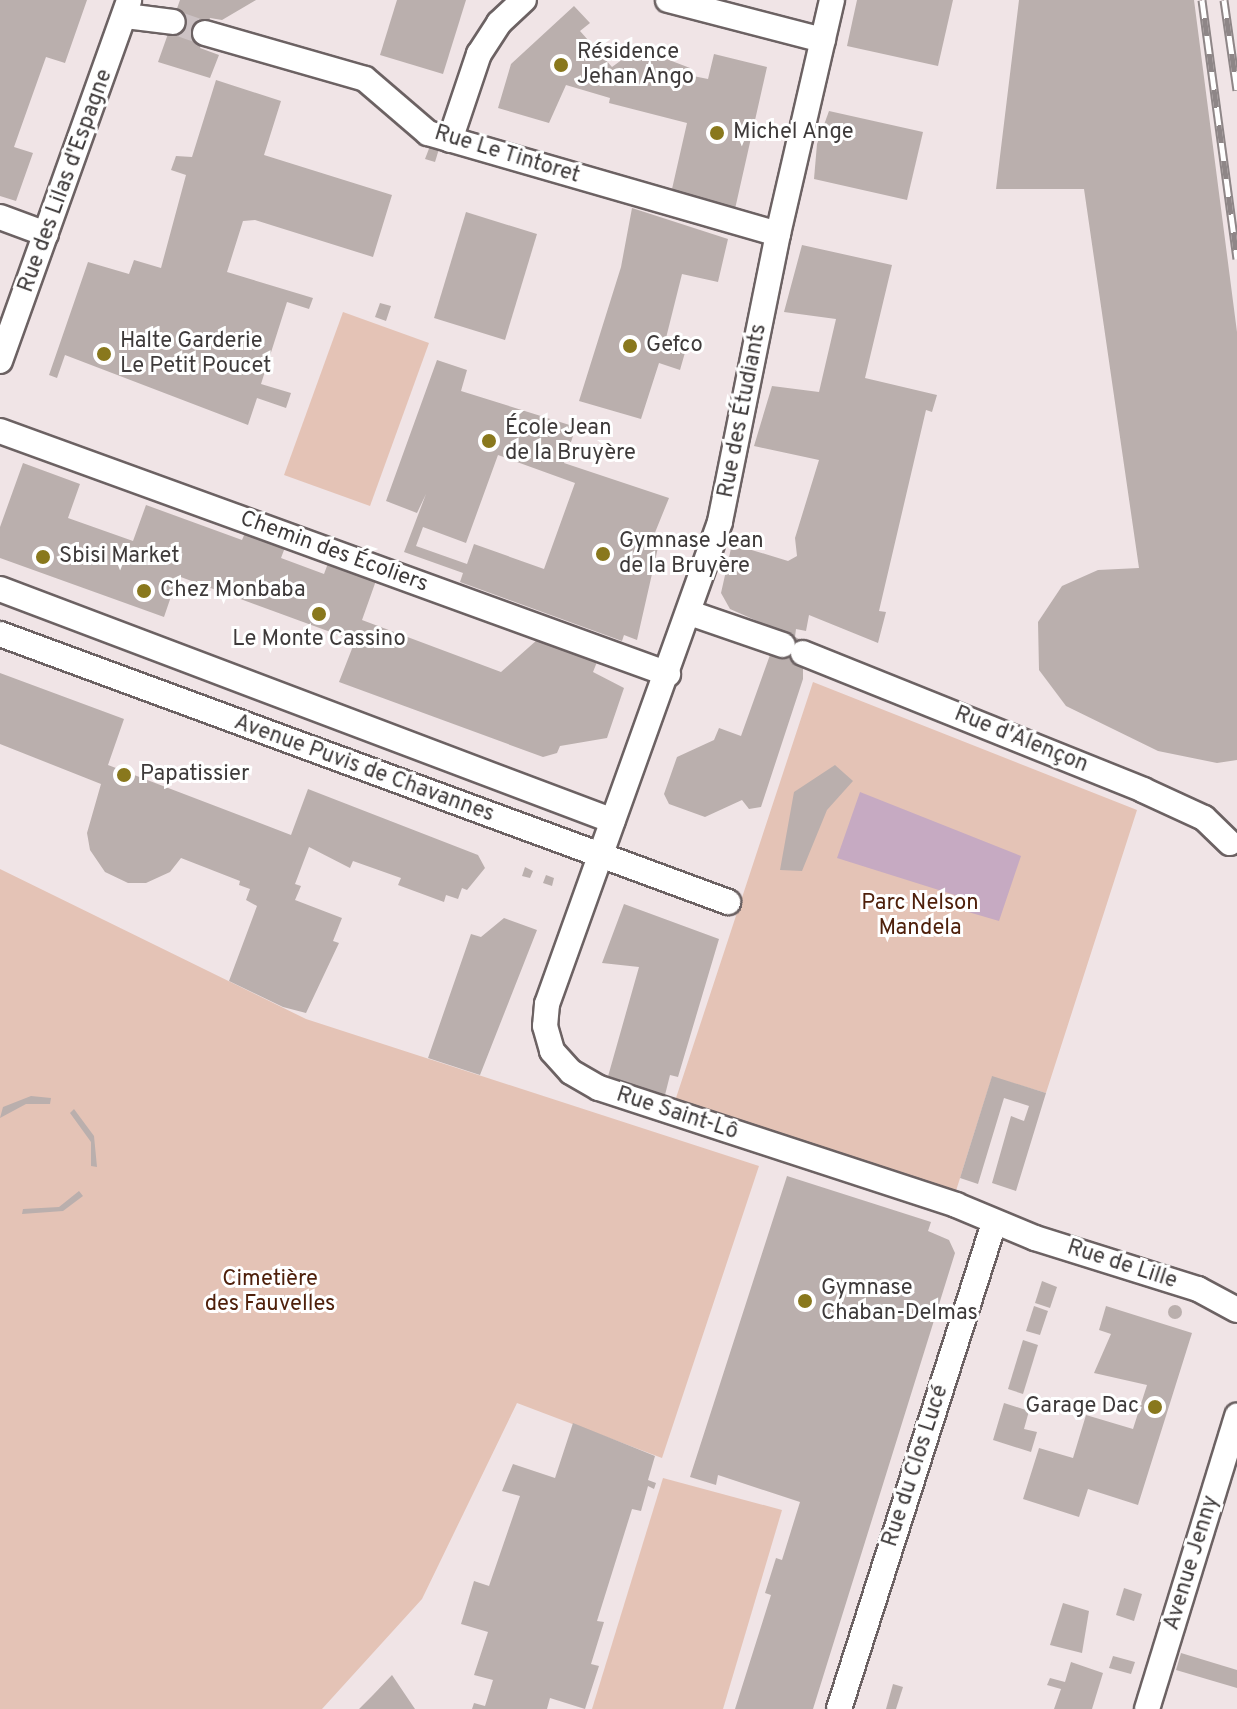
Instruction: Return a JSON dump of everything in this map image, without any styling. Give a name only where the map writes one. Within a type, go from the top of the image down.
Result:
[{"type":"street","points":[[450,140],[479,54],[499,23],[524,0]]},
{"type":"street","points":[[668,0],[823,40]]},
{"type":"street","name":"Rue des Étudiants","points":[[600,857],[690,613],[720,522],[778,234],[832,0]]},
{"type":"street","points":[[128,8],[173,22]]},
{"type":"street","name":"Rue des Lilas d'Espagne","points":[[0,361],[10,301],[46,234],[128,8]]},
{"type":"street","name":"Rue Le Tintoret","points":[[205,33],[365,79],[428,133],[778,234]]},
{"type":"street","points":[[0,217],[46,234]]},
{"type":"street","name":"Chemin des Écoliers","points":[[0,431],[668,674]]},
{"type":"street","name":"Avenue Puvis de Chavannes","points":[[0,589],[613,821]]},
{"type":"street","name":"Rue d'Alençon","points":[[690,613],[793,649],[1155,796],[1204,818],[1230,843]]},
{"type":"street","name":"Avenue Puvis de Chavannes","points":[[0,634],[728,902]]},
{"type":"street","name":"Rue Saint-Lô","points":[[600,857],[547,1004],[545,1026],[552,1051],[571,1072],[599,1088],[956,1205],[1000,1225]]},
{"type":"street","name":"Rue de Lille","points":[[1000,1225],[1198,1289],[1237,1310]]},
{"type":"street","name":"Rue du Clos Lucé","points":[[839,1709],[1000,1225]]},
{"type":"street","name":"Avenue Jenny","points":[[1147,1709],[1237,1416]]},
{"type":"green space","points":[[343,312],[429,343],[370,506],[284,475]]},
{"type":"green space","name":"Parc Nelson Mandela","points":[[813,682],[1137,810],[1046,1093],[992,1077],[955,1194],[675,1101]]},
{"type":"green space","name":"Cimetière des Fauvelles","points":[[0,869],[306,1019],[759,1166],[662,1458],[517,1403],[422,1599],[322,1709],[0,1709]]},
{"type":"green space","points":[[663,1478],[782,1510],[723,1709],[592,1709]]},
{"type":"shaded area","points":[[860,792],[1021,856],[999,921],[958,909],[961,897],[837,858]]},
{"type":"building","points":[[0,0],[87,0],[65,63],[46,57],[20,130],[14,147],[33,153],[16,201],[0,196]]},
{"type":"building","points":[[180,0],[256,0],[222,20],[210,18],[200,48],[219,55],[210,78],[158,62]]},
{"type":"building","points":[[397,0],[466,0],[443,74],[380,55]]},
{"type":"building","points":[[857,0],[953,0],[938,66],[847,46]]},
{"type":"building","points":[[1019,0],[1194,0],[1237,332],[1237,760],[1217,763],[1158,751],[1066,706],[1039,670],[1038,622],[1062,586],[1098,570],[1139,568],[1084,189],[996,189]]},
{"type":"building","points":[[574,6],[590,23],[580,31],[612,67],[638,48],[690,68],[688,75],[708,79],[714,54],[767,67],[735,209],[672,189],[687,123],[609,103],[610,98],[566,85],[549,123],[498,108],[511,64]]},
{"type":"building","points":[[216,80],[281,101],[264,155],[392,195],[373,257],[255,220],[243,221],[227,272],[313,298],[309,309],[287,302],[261,384],[291,393],[286,408],[257,398],[248,425],[65,355],[57,378],[49,375],[88,262],[129,274],[134,260],[161,268],[186,175],[171,170],[176,156],[192,157]]},
{"type":"building","points":[[829,111],[923,132],[907,200],[814,179],[817,144]]},
{"type":"building","points":[[430,146],[439,149],[435,162],[425,159]]},
{"type":"building","name":"Gefco","points":[[632,208],[728,239],[718,282],[682,274],[665,342],[686,349],[680,370],[659,363],[641,419],[579,401],[621,267]]},
{"type":"building","points":[[466,212],[537,234],[505,340],[434,318]]},
{"type":"building","points":[[802,245],[892,265],[865,378],[937,395],[932,412],[926,410],[879,611],[886,612],[878,643],[809,615],[806,631],[796,629],[795,637],[803,641],[803,679],[761,807],[749,809],[742,800],[705,817],[669,804],[664,794],[677,757],[714,740],[719,728],[741,736],[770,655],[778,658],[787,634],[730,609],[721,593],[732,544],[788,561],[797,556],[795,538],[819,460],[754,446],[772,386],[819,392],[836,319],[784,312]]},
{"type":"building","points":[[380,303],[391,306],[386,321],[375,317]]},
{"type":"building","points":[[437,360],[467,370],[461,391],[576,427],[564,463],[669,498],[652,540],[659,543],[637,640],[624,635],[622,641],[460,582],[463,573],[404,552],[426,494],[417,513],[386,501]],"holes":[[[498,455],[575,483],[544,569],[474,544],[467,564],[416,546],[423,527],[466,543]]]},
{"type":"building","points":[[23,463],[80,484],[68,518],[133,541],[146,505],[242,540],[247,528],[287,542],[281,558],[324,574],[330,558],[378,575],[362,620],[501,672],[537,640],[599,657],[593,672],[624,688],[607,738],[560,746],[557,753],[543,757],[339,682],[355,641],[178,576],[164,617],[0,558],[0,527]]},
{"type":"building","points":[[0,673],[124,719],[108,765],[291,835],[308,789],[478,855],[485,868],[467,890],[462,888],[458,899],[446,895],[444,902],[398,885],[401,878],[353,861],[350,868],[309,847],[295,884],[301,886],[295,900],[342,918],[333,941],[339,943],[306,1013],[283,1007],[229,981],[257,906],[246,900],[250,889],[239,885],[240,881],[181,858],[170,872],[146,883],[128,883],[105,872],[90,850],[87,833],[101,784],[0,744]]},
{"type":"building","points":[[835,765],[853,781],[827,810],[802,871],[780,870],[794,792]]},
{"type":"building","points":[[525,867],[533,871],[530,878],[522,876]]},
{"type":"building","points":[[546,875],[554,878],[552,886],[543,883]]},
{"type":"building","points":[[624,904],[719,939],[678,1077],[670,1075],[664,1099],[607,1080],[639,967],[602,963]]},
{"type":"building","points":[[504,918],[537,930],[480,1075],[428,1058],[471,934],[481,937]]},
{"type":"building","points":[[992,1076],[1046,1093],[1016,1191],[992,1183],[1011,1116],[1024,1121],[1029,1106],[1004,1098],[978,1184],[960,1178]]},
{"type":"building","points":[[31,1096],[51,1098],[50,1104],[26,1104],[0,1118],[3,1107]]},
{"type":"building","points":[[74,1109],[94,1136],[97,1167],[91,1166],[91,1142],[70,1113]]},
{"type":"building","points":[[787,1176],[931,1222],[928,1231],[949,1240],[955,1253],[813,1709],[735,1709],[771,1595],[765,1593],[776,1558],[782,1560],[800,1502],[718,1475],[716,1485],[690,1477]]},
{"type":"building","points":[[79,1191],[83,1196],[63,1211],[22,1214],[23,1209],[59,1207]]},
{"type":"building","points":[[1042,1281],[1057,1287],[1050,1308],[1035,1303]]},
{"type":"building","points":[[1175,1305],[1182,1312],[1175,1319],[1168,1312]]},
{"type":"building","points":[[1034,1306],[1048,1311],[1040,1335],[1026,1331]]},
{"type":"building","points":[[1106,1306],[1192,1333],[1138,1505],[1088,1489],[1079,1517],[1023,1499],[1039,1448],[1073,1458],[1086,1415],[1133,1429],[1147,1385],[1094,1373],[1111,1334],[1099,1330]]},
{"type":"building","points":[[1023,1340],[1038,1345],[1023,1394],[1008,1389]]},
{"type":"building","points":[[1004,1403],[1029,1411],[1024,1429],[1037,1432],[1031,1452],[993,1440]]},
{"type":"building","points":[[573,1423],[655,1456],[648,1480],[656,1483],[654,1489],[648,1486],[641,1511],[632,1509],[597,1621],[604,1622],[591,1664],[599,1666],[585,1709],[550,1698],[547,1709],[472,1709],[474,1703],[485,1706],[493,1680],[474,1675],[488,1632],[461,1624],[474,1581],[489,1586],[520,1496],[502,1491],[513,1464],[555,1478]]},
{"type":"building","points":[[1124,1588],[1142,1594],[1134,1621],[1116,1615]]},
{"type":"building","points":[[1063,1603],[1089,1611],[1082,1653],[1050,1645]]},
{"type":"building","points":[[1181,1653],[1237,1670],[1237,1688],[1176,1670]]},
{"type":"building","points":[[1113,1656],[1135,1662],[1131,1674],[1109,1668]]},
{"type":"building","points":[[1071,1662],[1103,1673],[1092,1709],[1054,1709],[1061,1689],[1047,1685],[1050,1678],[1065,1682]]},
{"type":"building","points":[[392,1675],[415,1709],[359,1709],[373,1695]]},
{"type":"building","points":[[893,1684],[903,1687],[896,1709],[886,1709]]},
{"type":"tunnel","points":[[173,22],[205,33]]},
{"type":"railway","points":[[1202,0],[1237,259]]},
{"type":"railway","points":[[1224,0],[1237,90]]},
{"type":"place","name":"Résidence Jehan Ango","points":[[561,65]]},
{"type":"place","name":"Michel Ange","points":[[717,133]]},
{"type":"place","name":"Gefco","points":[[630,346]]},
{"type":"place","name":"Halte Garderie Le Petit Poucet","points":[[104,354]]},
{"type":"place","name":"École Jean de la Bruyère","points":[[489,441]]},
{"type":"place","name":"Gymnase Jean de la Bruyère","points":[[603,554]]},
{"type":"place","name":"Sbisi Market","points":[[43,557]]},
{"type":"place","name":"Chez Monbaba","points":[[144,591]]},
{"type":"place","name":"Le Monte Cassino","points":[[319,614]]},
{"type":"place","name":"Papatissier","points":[[124,775]]},
{"type":"place","name":"Gymnase Chaban-Delmas","points":[[805,1301]]},
{"type":"place","name":"Garage Dac","points":[[1155,1407]]}]
